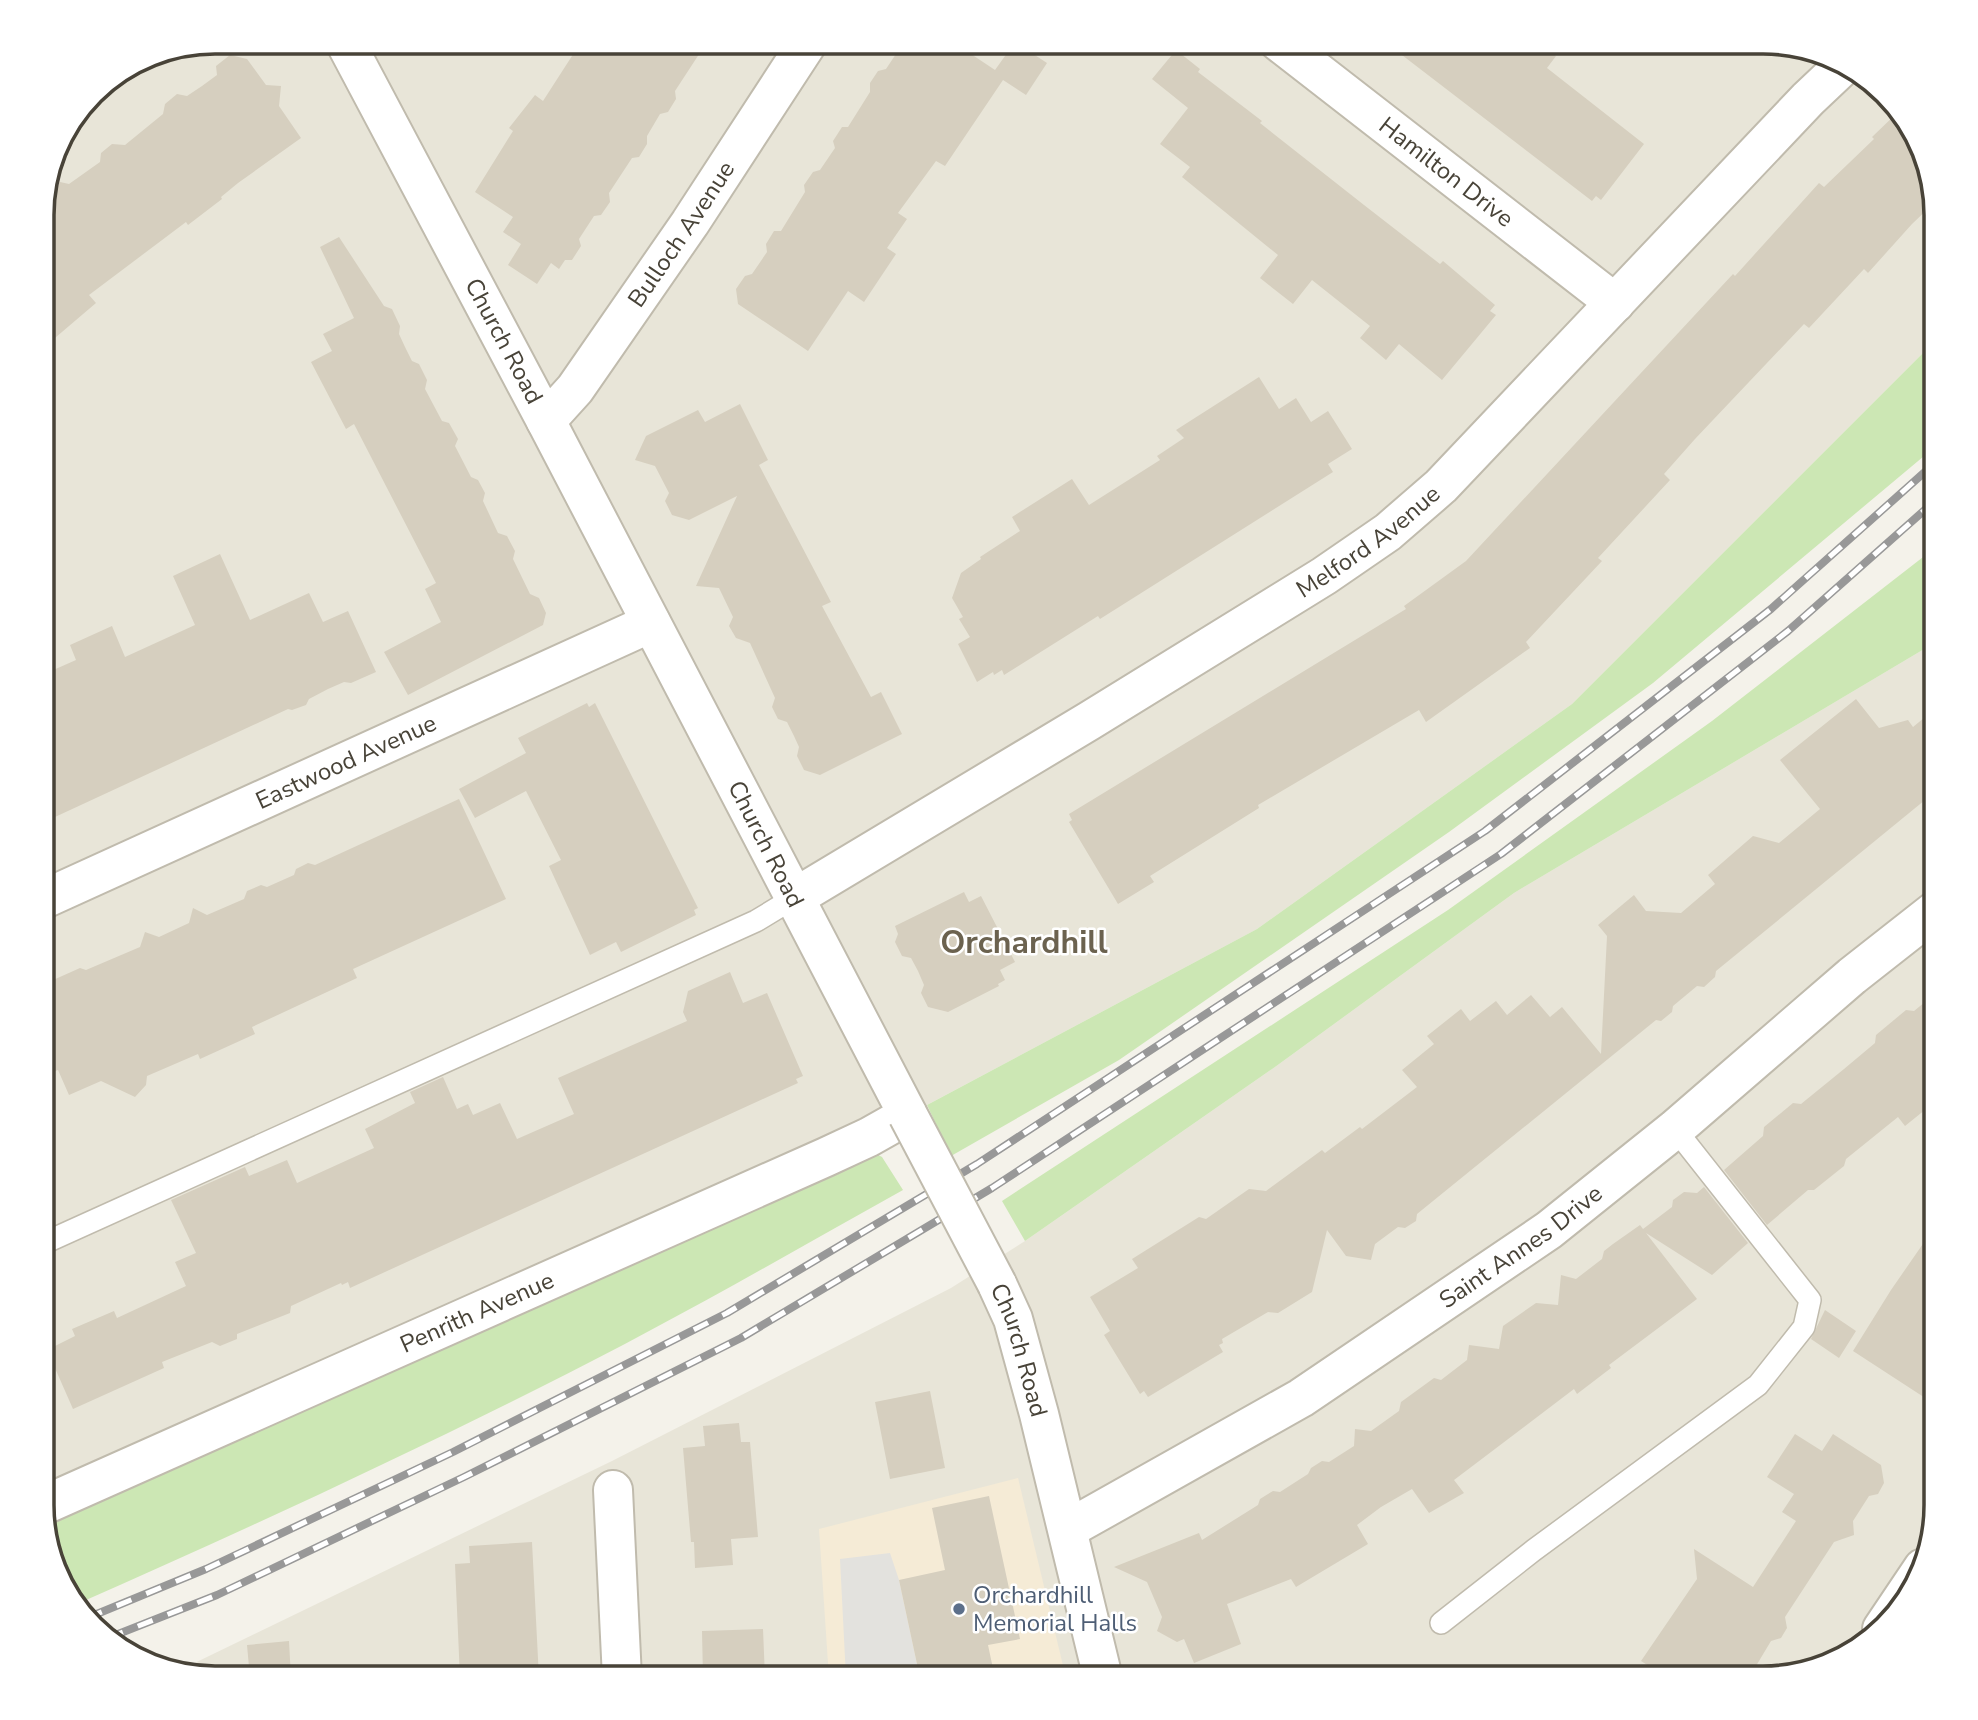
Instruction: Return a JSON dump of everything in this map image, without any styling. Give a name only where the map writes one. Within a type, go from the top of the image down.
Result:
[{"type":"street","name":"Church Road","points":[[351,54],[997,1283],[1013,1319],[1068,1529],[1100,1666]]},
{"type":"street","name":"Bulloch Avenue","points":[[546,421],[575,389],[667,256],[800,54]]},
{"type":"street","name":"Hamilton Drive","points":[[1294,54],[1615,303]]},
{"type":"street","name":"Melford Avenue","points":[[793,898],[1246,626],[1388,533],[1441,486],[1836,72]]},
{"type":"street","name":"Eastwood Avenue","points":[[55,894],[651,623]]},
{"type":"street","name":"Saint Annes Drive","points":[[1068,1529],[1301,1398],[1549,1230],[1675,1129],[1852,976],[1924,921]]},
{"type":"street","name":"Penrith Avenue","points":[[55,1500],[836,1152],[908,1115]]},
{"type":"street","points":[[612,1490],[621,1666]]},
{"type":"lane","points":[[55,1238],[756,921],[793,898]]},
{"type":"lane","points":[[1441,1623],[1534,1550],[1758,1385],[1804,1327],[1810,1300],[1675,1129]]},
{"type":"shaded area","points":[[215,54],[1763,54],[1794,57],[1834,71],[1877,101],[1907,144],[1922,194],[1923,353],[1572,704],[1257,929],[908,1115],[55,1500],[55,205],[60,174],[71,144],[94,109],[109,94],[144,71],[174,60]]},
{"type":"shaded area","points":[[1923,650],[1924,1505],[1921,1536],[1907,1576],[1884,1611],[1852,1639],[1804,1660],[1763,1666],[193,1664],[612,1461],[951,1288],[1025,1241],[1275,1067],[1514,893]]},
{"type":"shaded area","points":[[1018,1478],[1063,1666],[828,1666],[819,1529]]},
{"type":"shaded area","points":[[890,1553],[899,1580],[917,1666],[845,1666],[840,1559]]},
{"type":"green space","points":[[1923,353],[1923,457],[1653,683],[1449,832],[1119,1060],[951,1156],[927,1105],[1257,929],[1572,704]]},
{"type":"green space","points":[[1923,557],[1923,650],[1514,893],[1275,1067],[1025,1241],[1002,1201],[1448,910],[1712,721]]},
{"type":"green space","points":[[867,1149],[882,1157],[903,1190],[587,1364],[369,1471],[86,1600],[63,1556],[55,1515]]},
{"type":"building","points":[[573,54],[699,54],[675,91],[676,99],[668,112],[660,114],[647,136],[647,144],[639,157],[632,158],[609,193],[610,202],[601,215],[594,216],[579,239],[581,246],[572,260],[565,260],[559,269],[551,263],[537,284],[508,265],[521,244],[503,232],[513,217],[475,192],[513,131],[509,128],[535,95],[543,101]]},
{"type":"building","points":[[896,54],[971,54],[995,70],[1006,54],[1033,54],[1047,63],[1026,95],[1003,80],[945,166],[936,161],[898,213],[907,219],[887,248],[896,254],[864,302],[848,291],[808,351],[738,304],[736,289],[745,276],[752,274],[767,252],[766,244],[774,231],[781,231],[805,192],[804,185],[813,172],[820,170],[835,148],[833,141],[842,127],[848,127],[870,92],[870,83],[878,71],[886,69]]},
{"type":"building","points":[[1173,54],[1181,54],[1200,69],[1198,72],[1262,121],[1260,123],[1440,264],[1443,261],[1495,305],[1490,311],[1496,315],[1442,380],[1399,344],[1386,360],[1360,338],[1370,326],[1312,280],[1293,304],[1260,278],[1278,255],[1182,177],[1190,167],[1160,144],[1188,108],[1152,79]]},
{"type":"building","points":[[1401,54],[1553,54],[1556,56],[1547,68],[1644,144],[1601,200],[1596,196],[1592,201]]},
{"type":"building","points":[[230,55],[247,59],[266,85],[281,86],[279,106],[301,138],[238,183],[188,225],[186,222],[89,295],[96,303],[55,338],[55,205],[58,184],[69,184],[100,162],[101,153],[112,144],[125,145],[163,114],[165,104],[177,94],[187,96],[217,75],[216,66]]},
{"type":"building","points":[[1891,119],[1907,144],[1915,164],[1922,194],[1923,213],[1868,273],[1864,269],[1809,328],[1804,324],[1695,439],[1664,474],[1670,480],[1598,558],[1602,561],[1526,642],[1530,648],[1426,722],[1419,710],[1258,805],[1259,808],[1150,876],[1154,882],[1118,904],[1069,822],[1072,820],[1069,814],[1406,609],[1404,606],[1466,561],[1819,183],[1824,187],[1874,139],[1872,137]]},
{"type":"building","points":[[339,237],[384,306],[392,309],[405,347],[412,361],[419,364],[427,380],[425,389],[442,421],[449,423],[458,439],[455,446],[471,477],[478,480],[485,493],[483,501],[498,533],[507,536],[515,551],[513,559],[530,594],[539,598],[546,613],[543,625],[408,695],[384,652],[441,622],[425,589],[436,583],[354,424],[346,429],[311,362],[332,351],[323,334],[354,318],[320,247]]},
{"type":"building","points":[[1259,377],[1279,409],[1296,398],[1311,422],[1328,411],[1352,449],[1328,464],[1333,472],[1100,619],[1098,616],[1004,675],[1002,670],[994,675],[993,672],[977,682],[958,644],[970,637],[959,619],[963,617],[952,598],[961,573],[1020,531],[1012,517],[1072,479],[1089,505],[1160,460],[1157,456],[1184,438],[1176,430]]},
{"type":"building","points":[[740,404],[768,460],[759,465],[831,602],[822,606],[871,697],[881,692],[902,734],[820,775],[804,770],[797,756],[799,747],[787,722],[778,719],[772,707],[775,698],[750,643],[736,638],[729,626],[733,617],[719,588],[696,586],[737,496],[689,520],[672,515],[665,501],[669,493],[655,466],[635,460],[646,436],[698,410],[705,422]]},
{"type":"building","points":[[220,554],[250,620],[309,593],[323,622],[348,611],[376,672],[328,689],[309,699],[306,705],[288,709],[55,817],[55,669],[76,660],[70,645],[112,626],[125,657],[195,625],[173,576]]},
{"type":"building","points":[[1856,699],[1879,728],[1908,720],[1913,727],[1923,718],[1923,801],[1716,971],[1715,977],[1704,987],[1697,986],[1673,1006],[1672,1012],[1661,1021],[1656,1020],[1417,1214],[1416,1221],[1405,1228],[1398,1227],[1375,1244],[1371,1260],[1346,1256],[1327,1230],[1312,1292],[1278,1313],[1268,1312],[1222,1339],[1223,1343],[1219,1345],[1223,1352],[1148,1397],[1144,1391],[1140,1394],[1104,1335],[1110,1331],[1090,1297],[1138,1268],[1132,1259],[1199,1217],[1206,1219],[1249,1189],[1266,1191],[1322,1150],[1325,1153],[1360,1127],[1362,1129],[1417,1087],[1402,1070],[1434,1044],[1427,1036],[1461,1009],[1470,1021],[1496,1001],[1507,1015],[1531,995],[1550,1017],[1562,1007],[1601,1054],[1607,936],[1598,925],[1634,895],[1646,911],[1681,913],[1715,884],[1708,875],[1753,836],[1779,843],[1820,809],[1780,760]]},
{"type":"building","points":[[587,703],[589,707],[595,703],[698,908],[694,910],[696,915],[621,952],[616,942],[590,955],[549,866],[561,860],[526,791],[475,818],[459,789],[526,753],[518,738]]},
{"type":"building","points":[[459,799],[506,899],[353,969],[357,978],[252,1027],[255,1034],[200,1059],[198,1054],[147,1076],[146,1085],[135,1097],[101,1081],[69,1095],[58,1070],[55,1071],[55,979],[80,968],[86,970],[140,947],[145,932],[159,937],[189,923],[193,908],[207,915],[244,899],[247,891],[261,885],[267,887],[294,875],[296,869],[308,863],[315,865]]},
{"type":"building","points":[[964,892],[969,902],[981,896],[1015,962],[1000,970],[1005,980],[998,984],[999,986],[948,1012],[928,1007],[921,993],[924,985],[918,971],[911,958],[902,956],[895,942],[898,934],[895,926]]},
{"type":"building","points":[[730,972],[743,1003],[767,993],[803,1076],[796,1079],[798,1083],[350,1288],[348,1282],[342,1285],[341,1283],[291,1306],[290,1313],[237,1334],[237,1339],[220,1346],[212,1342],[162,1362],[164,1368],[73,1409],[55,1368],[55,1346],[75,1336],[72,1329],[114,1311],[117,1318],[186,1286],[175,1262],[196,1253],[171,1200],[245,1167],[249,1176],[287,1160],[297,1183],[374,1148],[365,1129],[415,1103],[410,1092],[443,1077],[457,1109],[468,1104],[473,1115],[500,1103],[517,1139],[574,1114],[558,1078],[687,1021],[683,1012],[688,991]]},
{"type":"building","points":[[1924,1003],[1924,1111],[1905,1126],[1898,1117],[1846,1159],[1844,1166],[1814,1190],[1808,1190],[1767,1225],[1724,1170],[1763,1136],[1764,1127],[1793,1103],[1801,1104],[1844,1069],[1875,1043],[1876,1035],[1906,1010],[1914,1011]]},
{"type":"building","points":[[1704,1187],[1748,1243],[1712,1275],[1646,1233],[1697,1299],[1609,1365],[1611,1368],[1577,1394],[1574,1389],[1454,1480],[1464,1493],[1429,1513],[1412,1489],[1357,1525],[1368,1544],[1296,1587],[1291,1579],[1227,1604],[1241,1644],[1194,1663],[1184,1639],[1177,1642],[1157,1631],[1162,1617],[1147,1582],[1114,1567],[1199,1533],[1202,1540],[1258,1505],[1260,1499],[1273,1491],[1280,1492],[1308,1474],[1311,1468],[1322,1461],[1329,1462],[1354,1446],[1355,1429],[1371,1431],[1399,1411],[1401,1402],[1434,1378],[1441,1380],[1467,1360],[1469,1345],[1499,1349],[1503,1326],[1536,1303],[1558,1305],[1561,1275],[1576,1279],[1602,1259],[1604,1251],[1640,1225],[1643,1229],[1672,1207],[1673,1200],[1684,1192],[1697,1193]]},
{"type":"building","points":[[1924,1243],[1924,1397],[1853,1351]]},
{"type":"building","points":[[1825,1310],[1856,1331],[1839,1358],[1811,1339]]},
{"type":"building","points":[[930,1391],[945,1468],[890,1479],[875,1402]]},
{"type":"building","points":[[739,1423],[741,1442],[750,1442],[758,1537],[731,1539],[733,1565],[695,1568],[683,1448],[705,1446],[703,1426]]},
{"type":"building","points":[[1795,1434],[1822,1451],[1833,1434],[1881,1465],[1884,1483],[1878,1494],[1869,1496],[1853,1521],[1854,1535],[1834,1542],[1785,1617],[1787,1628],[1781,1638],[1771,1641],[1756,1666],[1649,1666],[1641,1661],[1697,1579],[1694,1549],[1753,1587],[1796,1521],[1782,1512],[1794,1494],[1767,1477]]},
{"type":"building","name":"Orchardhill Memorial Halls","points":[[989,1496],[1020,1639],[988,1645],[992,1666],[917,1666],[899,1580],[945,1570],[932,1508]]},
{"type":"building","points":[[532,1542],[538,1666],[459,1666],[455,1564],[470,1563],[469,1546]]},
{"type":"building","points":[[763,1629],[765,1666],[703,1666],[702,1631]]},
{"type":"building","points":[[289,1641],[290,1666],[249,1666],[247,1645]]},
{"type":"railway","points":[[97,1614],[206,1569],[453,1452],[727,1313],[977,1164],[1485,831],[1771,609],[1923,473]]},
{"type":"railway","points":[[119,1634],[217,1595],[464,1477],[741,1338],[992,1188],[1501,854],[1788,631],[1923,511]]},
{"type":"place","name":"Orchardhill Memorial Halls","points":[[959,1609]]},
{"type":"district","name":"Orchardhill","points":[[1024,942]]}]
